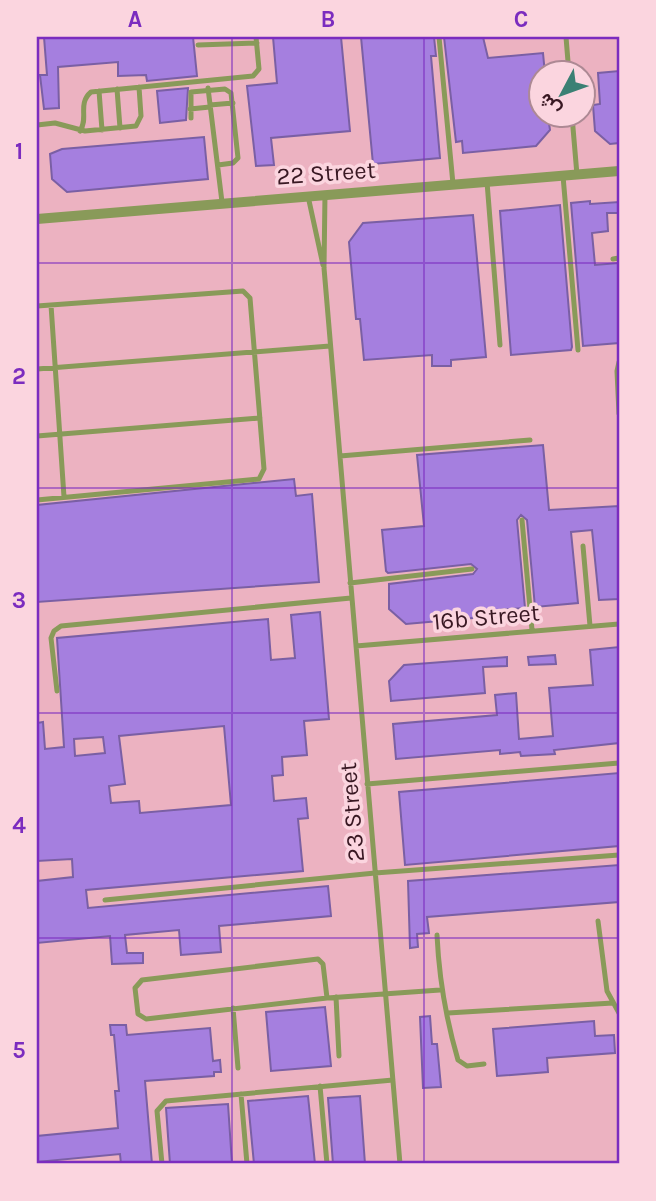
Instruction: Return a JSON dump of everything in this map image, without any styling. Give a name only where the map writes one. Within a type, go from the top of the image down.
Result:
[{"type":"street","name":"22 Street","points":[[37,219],[619,171]]},
{"type":"lane","points":[[439,37],[453,184]]},
{"type":"lane","points":[[566,37],[568,60]]},
{"type":"lane","points":[[80,131],[84,126],[83,100],[89,93],[253,76],[259,69],[256,40],[198,46]]},
{"type":"lane","points":[[207,81],[222,202]]},
{"type":"lane","points":[[37,125],[55,123],[80,131],[135,126],[140,121],[139,87]]},
{"type":"lane","points":[[117,89],[120,128]]},
{"type":"lane","points":[[191,118],[190,93],[227,90],[233,103],[238,158],[233,163],[218,165]]},
{"type":"lane","points":[[99,91],[102,130]]},
{"type":"lane","points":[[190,109],[233,103]]},
{"type":"lane","points":[[573,130],[577,175]]},
{"type":"lane","points":[[563,176],[579,350]]},
{"type":"lane","points":[[487,182],[500,345]]},
{"type":"lane","name":"23 Street","points":[[325,194],[324,268],[330,346],[400,1164]]},
{"type":"lane","name":"23 Street","points":[[307,195],[324,268]]},
{"type":"lane","points":[[37,306],[243,291],[250,298],[264,469],[259,479],[37,500]]},
{"type":"lane","points":[[51,305],[64,497]]},
{"type":"lane","points":[[37,369],[330,346]]},
{"type":"lane","points":[[619,362],[619,414]]},
{"type":"lane","points":[[37,436],[260,418]]},
{"type":"lane","points":[[340,456],[530,440]]},
{"type":"lane","points":[[522,520],[532,630]]},
{"type":"lane","points":[[583,546],[590,626]]},
{"type":"lane","points":[[350,583],[472,569]]},
{"type":"lane","points":[[57,691],[51,638],[54,631],[61,626],[351,598]]},
{"type":"lane","name":"16b Street","points":[[356,646],[619,624]]},
{"type":"lane","points":[[367,784],[619,763]]},
{"type":"lane","points":[[105,900],[375,873],[619,855]]},
{"type":"lane","points":[[598,921],[606,985],[619,1013]]},
{"type":"lane","points":[[437,935],[440,990],[458,1060],[467,1066],[484,1064]]},
{"type":"lane","points":[[327,998],[324,964],[318,959],[142,980],[135,988],[138,1014],[143,1019],[336,997],[440,990]]},
{"type":"lane","points":[[336,997],[339,1056]]},
{"type":"lane","points":[[448,1013],[613,1003]]},
{"type":"lane","points":[[233,1008],[238,1068]]},
{"type":"lane","points":[[162,1164],[157,1111],[163,1102],[393,1080]]},
{"type":"lane","points":[[320,1086],[327,1164]]},
{"type":"lane","points":[[241,1094],[247,1164]]},
{"type":"shaded area","points":[[37,37],[619,37],[619,1164],[37,1164]]},
{"type":"building","points":[[44,37],[193,37],[197,76],[147,81],[146,75],[118,76],[118,62],[58,67],[59,108],[44,109],[40,75],[47,75]]},
{"type":"building","points":[[273,37],[341,37],[350,131],[271,138],[274,165],[256,166],[247,86],[277,83]]},
{"type":"building","points":[[361,37],[434,37],[436,56],[431,56],[440,158],[373,164]]},
{"type":"building","points":[[444,37],[483,37],[488,58],[543,53],[544,60],[526,60],[526,130],[550,130],[536,146],[463,153],[462,141],[456,142]]},
{"type":"building","points":[[619,71],[619,143],[610,144],[595,131],[596,105],[600,104],[598,73]]},
{"type":"building","points":[[188,88],[186,120],[160,123],[157,91]]},
{"type":"building","points":[[204,137],[208,179],[67,192],[52,179],[50,154],[62,149]]},
{"type":"building","points":[[590,201],[590,204],[619,202],[619,213],[607,213],[608,231],[592,233],[595,265],[619,263],[619,343],[583,346],[571,203]]},
{"type":"building","points":[[560,205],[572,347],[571,350],[511,355],[500,211]]},
{"type":"building","points":[[473,215],[486,357],[451,360],[451,366],[432,366],[432,355],[364,360],[360,319],[356,319],[349,242],[363,223]]},
{"type":"building","points":[[543,445],[549,510],[619,506],[619,599],[599,600],[592,530],[571,532],[578,603],[535,607],[527,520],[521,515],[517,520],[525,608],[483,611],[484,617],[406,624],[389,609],[389,584],[473,574],[477,569],[471,564],[388,573],[386,571],[382,530],[424,526],[417,455]]},
{"type":"building","points":[[294,479],[296,496],[312,494],[319,582],[37,602],[37,505]]},
{"type":"building","points":[[320,612],[329,719],[304,721],[307,755],[282,757],[283,775],[272,776],[274,801],[306,798],[308,818],[298,819],[303,871],[86,890],[88,908],[328,886],[331,916],[219,926],[221,952],[181,955],[179,930],[125,935],[127,953],[143,953],[143,963],[112,964],[110,936],[37,943],[37,881],[73,877],[72,859],[37,861],[37,723],[43,722],[45,749],[64,747],[57,638],[268,619],[271,660],[295,658],[291,615]],"holes":[[[224,726],[231,805],[140,813],[139,801],[111,803],[109,786],[125,784],[119,736]],[[103,737],[105,753],[75,756],[74,739]]]},
{"type":"building","points":[[619,647],[619,743],[554,750],[555,754],[521,756],[520,752],[500,754],[500,750],[396,759],[393,724],[497,715],[495,695],[516,693],[519,739],[553,736],[549,688],[593,685],[590,650]]},
{"type":"building","points":[[555,655],[556,664],[529,665],[528,657]]},
{"type":"building","points":[[507,657],[507,666],[483,667],[485,693],[391,701],[389,681],[404,665]]},
{"type":"building","points":[[619,773],[619,846],[405,865],[399,792]]},
{"type":"building","points":[[619,865],[619,902],[427,917],[429,933],[417,934],[418,947],[410,948],[408,881]]},
{"type":"building","points":[[325,1007],[331,1066],[271,1071],[266,1012]]},
{"type":"building","points":[[430,1016],[432,1044],[437,1044],[441,1087],[423,1088],[420,1017]]},
{"type":"building","points":[[594,1021],[595,1036],[614,1035],[615,1053],[547,1058],[548,1072],[497,1076],[493,1029]]},
{"type":"building","points":[[110,1025],[126,1025],[127,1035],[210,1028],[213,1061],[220,1060],[221,1072],[214,1072],[214,1076],[145,1081],[152,1164],[121,1164],[120,1154],[37,1162],[37,1136],[118,1128],[115,1091],[119,1091],[114,1035],[111,1035]]},
{"type":"building","points":[[308,1096],[315,1164],[254,1164],[248,1101]]},
{"type":"building","points":[[360,1096],[365,1164],[333,1164],[328,1098]]},
{"type":"building","points":[[228,1104],[232,1164],[170,1164],[166,1108]]}]
